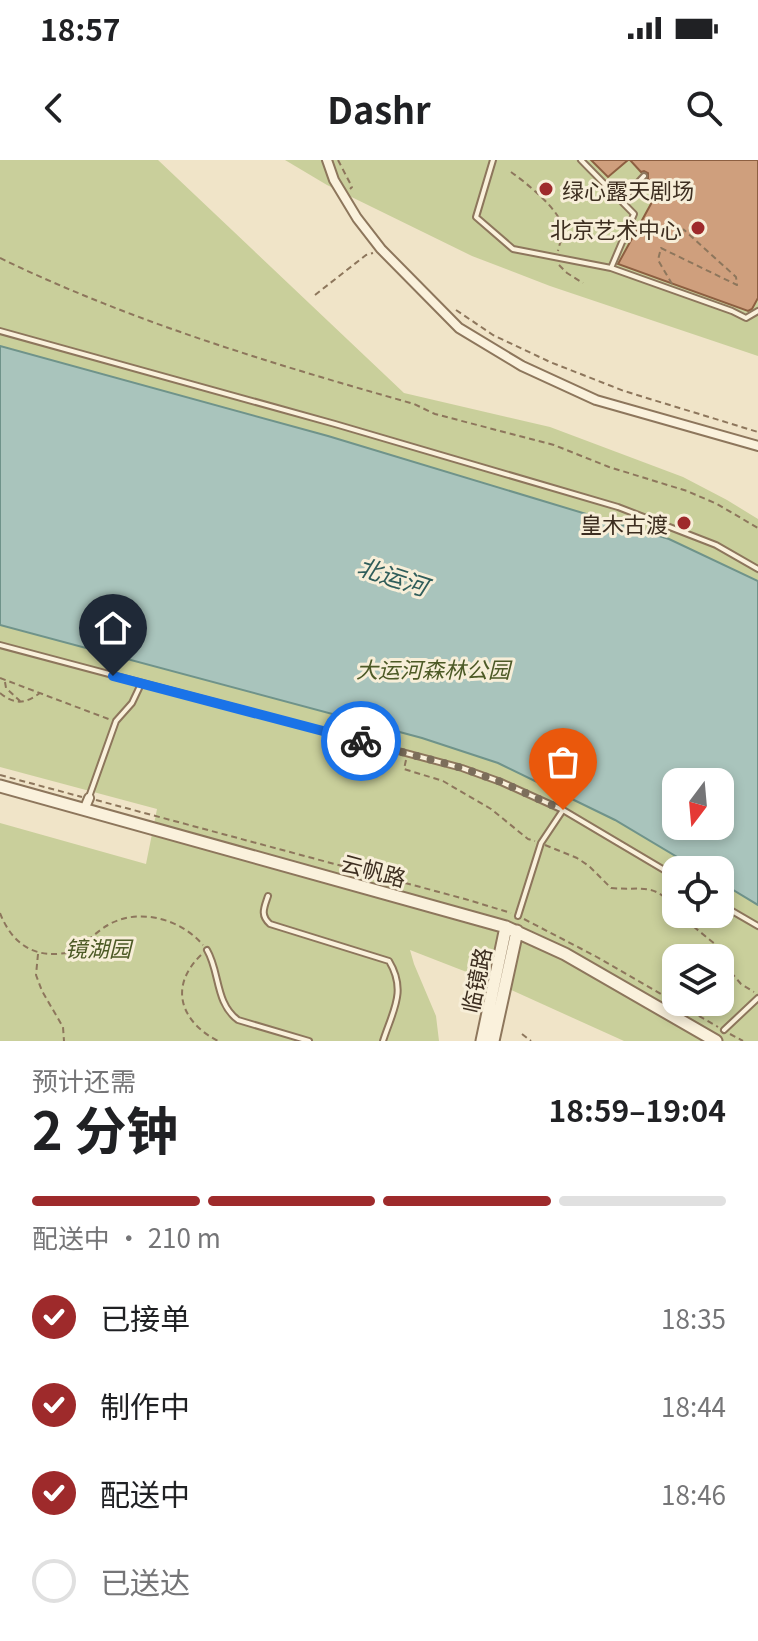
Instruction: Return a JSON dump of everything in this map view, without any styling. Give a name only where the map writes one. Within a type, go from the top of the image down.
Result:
[{"type":"street","points":[[327,160],[334,180],[357,218],[381,249],[459,328],[522,366],[596,400],[758,446]]},
{"type":"street","name":"云帆路","points":[[0,786],[86,804],[512,929],[565,954],[716,1041]]},
{"type":"street","name":"临镜路","points":[[482,1041],[512,929]]},
{"type":"street","name":"临镜路","points":[[493,1041],[512,929]]},
{"type":"lane","points":[[493,160],[476,217],[513,249],[611,268],[746,318],[758,311]]},
{"type":"lane","points":[[581,160],[634,214],[611,268]]},
{"type":"lane","points":[[622,200],[644,176]]},
{"type":"lane","points":[[0,331],[350,428],[618,507],[716,545],[758,569]]},
{"type":"lane","points":[[0,645],[449,764],[501,782],[563,810],[662,869]]},
{"type":"lane","points":[[86,804],[116,721],[132,703],[141,684]]},
{"type":"lane","points":[[518,916],[541,843],[563,810]]},
{"type":"lane","points":[[268,896],[262,911],[270,924],[389,961],[399,988],[383,1041]]},
{"type":"lane","points":[[734,912],[758,926]]},
{"type":"lane","points":[[207,950],[213,959],[229,1014],[238,1020],[309,1041]]},
{"type":"lane","points":[[724,1030],[758,996]]},
{"type":"path","points":[[338,160],[352,187],[344,196]]},
{"type":"path","points":[[511,172],[547,201],[562,224],[557,258],[561,268],[583,283]]},
{"type":"path","points":[[677,292],[658,260],[661,248],[737,285],[736,277],[683,229]]},
{"type":"path","points":[[315,295],[366,255],[381,249]]},
{"type":"path","points":[[0,258],[102,303],[267,362],[414,404],[435,414],[554,445],[609,467],[687,491],[758,528]]},
{"type":"path","points":[[456,310],[493,335],[550,362],[624,391],[758,432]]},
{"type":"path","points":[[2,679],[116,721]]},
{"type":"path","points":[[2,679],[6,688],[21,702]]},
{"type":"path","points":[[0,693],[21,702],[29,701],[40,692]]},
{"type":"path","points":[[408,753],[404,769],[443,781],[491,809],[528,839],[577,858],[611,888],[648,888],[662,893]]},
{"type":"path","points":[[443,781],[449,764]]},
{"type":"path","points":[[0,913],[22,947],[38,953],[74,951],[111,923],[131,916],[171,921],[186,929],[207,950],[188,971],[183,983],[186,1012],[193,1025],[218,1041]]},
{"type":"path","points":[[695,928],[715,944],[729,970],[741,984],[758,996]]},
{"type":"path","points":[[38,953],[36,975],[63,1027],[64,1041]]},
{"type":"path","points":[[522,1034],[531,1041]]},
{"type":"green space","name":"大运河森林公园","points":[[0,160],[158,160],[404,393],[550,427],[683,477],[758,519],[758,1041],[624,1041],[500,985],[410,950],[436,1016],[439,1041],[0,1041],[0,823],[146,864],[157,809],[0,767]]},
{"type":"green space","points":[[285,160],[758,160],[758,356],[550,286],[472,256],[327,185]]},
{"type":"water","name":"北运河","points":[[0,346],[328,436],[669,539],[758,581],[758,905],[734,890],[734,856],[675,856],[615,820],[498,763],[422,738],[0,625]]},
{"type":"building","name":"北京艺术中心","points":[[591,160],[628,160],[608,177]]},
{"type":"building","name":"北京艺术中心","points":[[630,160],[758,160],[758,298],[752,309],[748,311],[618,264],[658,191],[648,179],[648,173],[641,172]]},
{"type":"way so far","points":[[361,741],[462,768],[563,810]]},
{"type":"place","name":"绿心露天剧场","points":[[546,189]]},
{"type":"place","name":"北京艺术中心","points":[[698,228]]},
{"type":"place","name":"皇木古渡","points":[[684,523]]},
{"type":"route","points":[[113,676],[361,741]]},
{"type":"park label","name":"镜湖园","points":[[98,947]]}]
